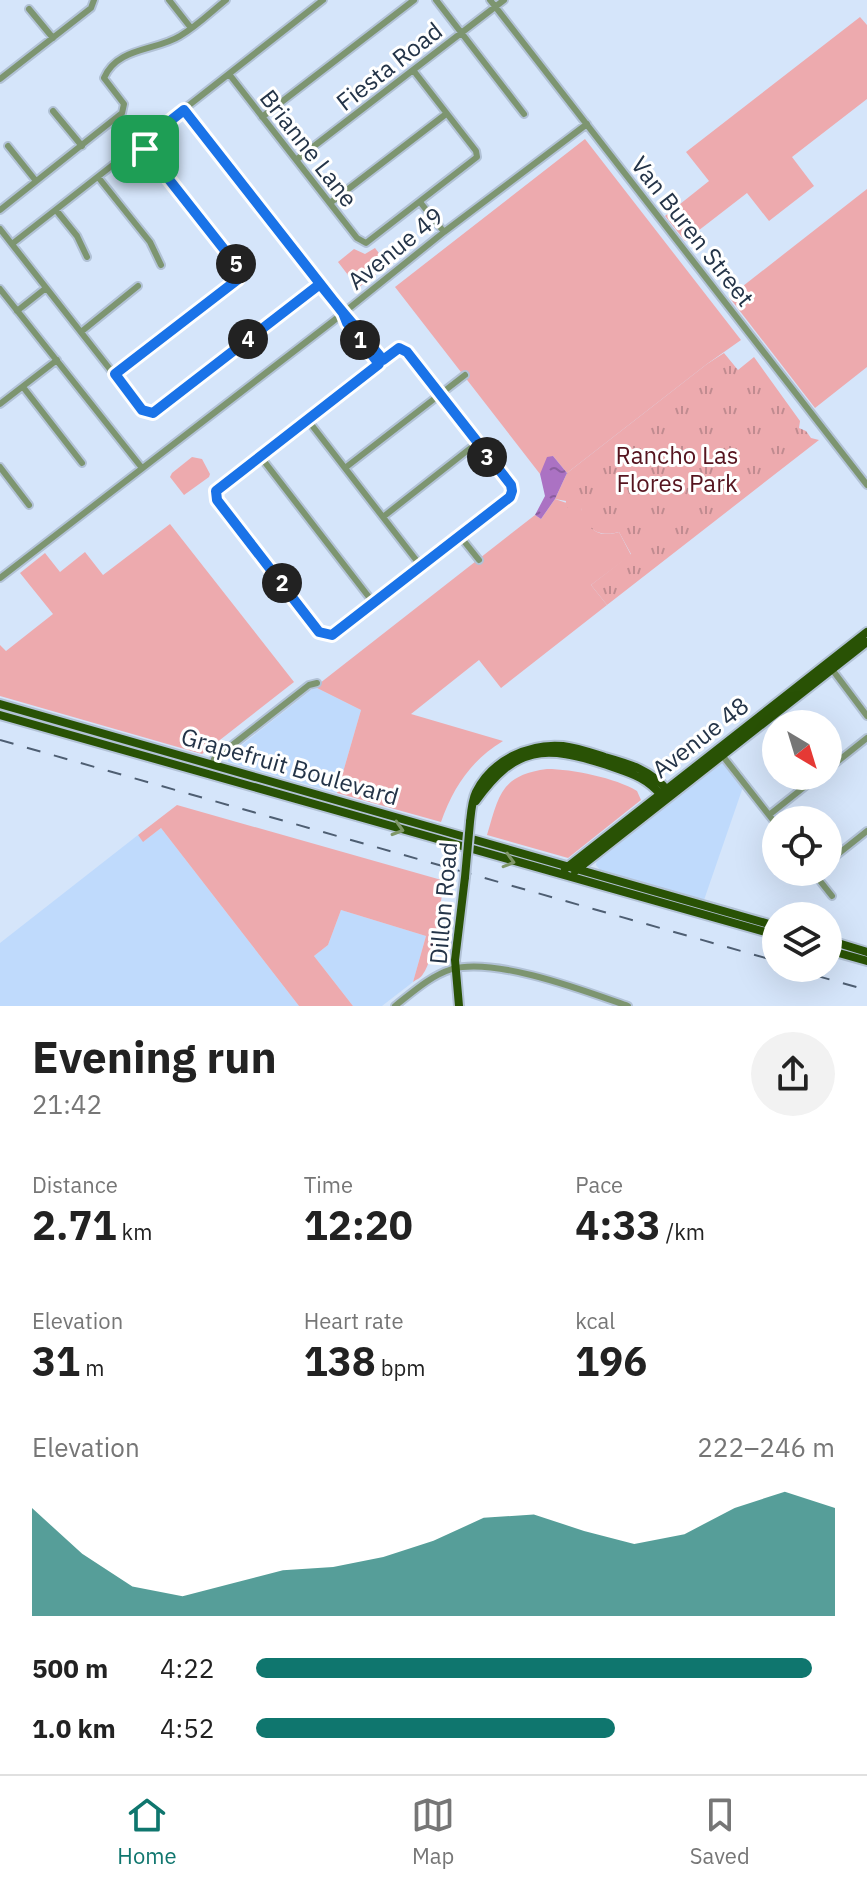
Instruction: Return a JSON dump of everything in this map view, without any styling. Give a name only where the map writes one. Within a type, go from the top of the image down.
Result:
[{"type":"main road","name":"Avenue 48","points":[[665,794],[722,755],[867,632]]},
{"type":"main road","name":"Avenue 48","points":[[767,710],[867,642]]},
{"type":"main road","name":"Grapefruit Boulevard","points":[[0,704],[762,922]]},
{"type":"main road","name":"Avenue 48","points":[[562,876],[762,714]]},
{"type":"main road","name":"Grapefruit Boulevard","points":[[0,715],[762,931]]},
{"type":"main road","points":[[722,755],[723,749],[762,718]]},
{"type":"main road","points":[[106,745],[125,746],[197,767],[212,765]]},
{"type":"main road","name":"Dillon Road","points":[[459,1006],[456,968],[470,822],[474,804],[493,778],[522,758],[547,752],[568,753],[640,776],[665,794]]},
{"type":"main road","points":[[842,944],[867,952]]},
{"type":"main road","points":[[842,954],[867,961]]},
{"type":"street","points":[[169,0],[191,28]]},
{"type":"street","points":[[0,210],[125,108],[104,78],[109,69],[134,51],[169,41],[226,0]]},
{"type":"street","points":[[12,244],[323,0]]},
{"type":"street","points":[[262,117],[414,0]]},
{"type":"street","points":[[436,0],[524,114]]},
{"type":"street","name":"Fiesta Road","points":[[296,160],[461,33],[493,3],[504,0]]},
{"type":"street","points":[[1,76],[53,38],[94,2]]},
{"type":"street","name":"Van Buren Street","points":[[493,3],[867,485]]},
{"type":"street","points":[[29,9],[53,38]]},
{"type":"street","points":[[413,70],[476,151],[477,157],[420,202],[444,232]]},
{"type":"street","name":"Brianne Lane","points":[[229,74],[363,243],[370,241],[420,202]]},
{"type":"street","points":[[184,110],[343,313],[352,320],[381,362]]},
{"type":"street","points":[[53,111],[82,146]]},
{"type":"street","points":[[330,203],[446,114]]},
{"type":"street","name":"Avenue 49","points":[[0,578],[587,124]]},
{"type":"street","points":[[115,374],[239,278],[240,270],[141,144]]},
{"type":"street","points":[[8,146],[36,181]]},
{"type":"street","points":[[98,177],[150,242],[161,265]]},
{"type":"street","points":[[56,210],[77,236],[87,257]]},
{"type":"street","points":[[0,229],[148,414],[157,411],[320,284]]},
{"type":"street","points":[[81,332],[138,286]]},
{"type":"street","points":[[17,311],[46,288]]},
{"type":"street","points":[[0,289],[142,468]]},
{"type":"street","points":[[395,350],[407,352],[509,482],[512,491],[510,497],[332,635],[325,635],[319,632],[215,494],[218,488],[381,362],[395,350]]},
{"type":"street","points":[[0,404],[57,360]]},
{"type":"street","points":[[345,468],[465,375]]},
{"type":"street","points":[[23,387],[82,463]]},
{"type":"street","points":[[307,419],[420,565]]},
{"type":"street","points":[[383,517],[477,443]]},
{"type":"street","points":[[260,456],[372,601]]},
{"type":"street","points":[[0,467],[29,505]]},
{"type":"street","points":[[459,535],[479,560]]},
{"type":"street","points":[[830,666],[867,716]]},
{"type":"street","points":[[212,765],[214,759],[309,685],[317,683]]},
{"type":"street","points":[[842,758],[867,738]]},
{"type":"street","points":[[722,755],[762,806]]},
{"type":"street","points":[[780,806],[800,790]]},
{"type":"street","points":[[842,851],[867,831]]},
{"type":"street","points":[[824,886],[832,896]]},
{"type":"street","points":[[395,1006],[433,977],[456,968],[472,967],[538,977],[628,1006]]},
{"type":"shaded area","points":[[315,687],[361,710],[337,793],[228,762],[229,755]]},
{"type":"shaded area","points":[[722,760],[743,787],[704,900],[600,870],[596,865],[597,858]]},
{"type":"shaded area","points":[[161,828],[299,1006],[0,1006],[0,943],[138,835],[144,841]]},
{"type":"shaded area","points":[[341,910],[426,936],[413,982],[382,1006],[353,1006],[314,956],[328,945]]},
{"type":"green space","points":[[860,17],[867,25],[867,99],[792,157],[814,186],[769,221],[747,193],[685,241],[665,216],[709,181],[686,152]]},
{"type":"green space","points":[[585,139],[741,340],[567,473],[553,456],[540,474],[395,287]]},
{"type":"green space","points":[[867,189],[867,367],[815,408],[729,297]]},
{"type":"green space","points":[[375,248],[388,265],[358,288],[338,262],[354,249],[365,254]]},
{"type":"green space","name":"Rancho Las Flores Park","points":[[724,353],[738,370],[754,357],[800,421],[799,428],[811,438],[819,440],[607,605],[591,585],[631,554],[619,532],[599,533],[585,521],[581,508],[565,508],[566,501],[555,499],[567,473]]},
{"type":"green space","points":[[192,457],[202,459],[210,474],[184,495],[170,477]]},
{"type":"green space","points":[[555,499],[581,508],[590,526],[599,533],[619,532],[631,555],[591,585],[607,605],[501,688],[479,660],[411,714],[503,741],[464,776],[441,822],[337,793],[361,710],[315,687],[535,515],[541,519]]},
{"type":"green space","points":[[170,524],[294,682],[202,754],[0,696],[0,645],[6,651],[53,614],[20,573],[45,553],[60,572],[85,552],[103,575]]},
{"type":"green space","points":[[547,769],[606,778],[637,791],[641,800],[568,858],[487,835],[504,789],[520,776]]},
{"type":"green space","points":[[177,805],[445,881],[434,944],[422,975],[413,982],[426,936],[341,910],[328,945],[314,956],[353,1006],[299,1006],[161,828],[143,842],[138,835]]},
{"type":"water","points":[[553,456],[567,473],[541,519],[535,515],[545,496],[540,474],[547,457]]},
{"type":"railway","points":[[0,740],[762,957]]},
{"type":"railway","points":[[839,982],[867,990]]},
{"type":"route","points":[[145,149],[141,144],[184,110],[343,313],[347,323],[379,364],[216,491],[217,500],[319,632],[332,635],[510,497],[511,485],[407,352],[399,348],[383,360],[352,320],[343,313],[320,284],[153,413],[142,410],[115,374],[241,274],[145,149]]}]
